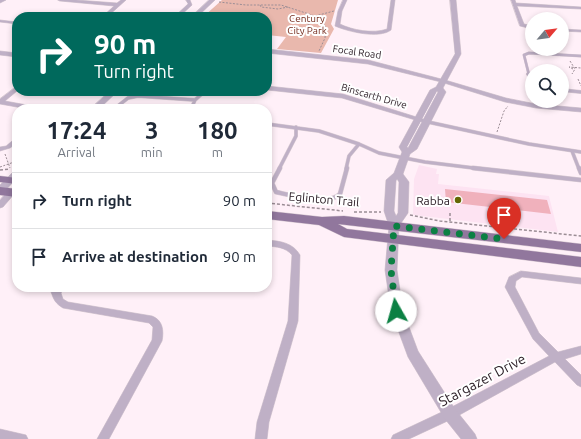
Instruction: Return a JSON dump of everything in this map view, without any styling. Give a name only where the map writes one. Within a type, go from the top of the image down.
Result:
[{"type":"main road","points":[[272,216],[322,221],[344,220],[581,248]]},
{"type":"main road","points":[[322,221],[344,233],[581,262]]},
{"type":"street","points":[[0,2],[4,0]]},
{"type":"street","points":[[60,0],[119,5]]},
{"type":"street","points":[[110,12],[124,0]]},
{"type":"street","points":[[181,12],[190,4],[188,0]]},
{"type":"street","points":[[345,0],[340,12],[337,24],[338,26],[385,33],[390,30],[393,0]]},
{"type":"street","points":[[452,0],[458,54],[441,85],[434,90],[403,147],[404,155],[398,174],[391,180],[389,211],[394,226],[391,270],[396,311],[412,353],[450,414],[470,439]]},
{"type":"street","points":[[199,12],[211,1]]},
{"type":"street","points":[[525,26],[522,25],[513,2],[581,8]]},
{"type":"street","points":[[0,21],[12,22]]},
{"type":"street","points":[[569,30],[581,31]]},
{"type":"street","name":"Focal Road","points":[[272,52],[378,63],[441,85],[536,106],[581,110]]},
{"type":"street","points":[[0,53],[12,54]]},
{"type":"street","points":[[404,155],[413,149],[428,122],[442,92],[441,85]]},
{"type":"street","name":"Binscarth Drive","points":[[272,89],[343,96],[428,122]]},
{"type":"street","points":[[0,102],[12,92]]},
{"type":"street","points":[[100,104],[108,96]]},
{"type":"street","points":[[0,102],[12,104]]},
{"type":"street","points":[[2,150],[12,144]]},
{"type":"street","points":[[394,226],[403,212],[404,182],[398,174]]},
{"type":"street","points":[[0,205],[10,183]]},
{"type":"street","points":[[262,439],[263,422],[293,321],[296,255],[293,251],[281,244],[272,243]]},
{"type":"street","points":[[581,281],[521,274],[512,279],[510,287],[536,336],[581,382]]},
{"type":"street","points":[[56,292],[59,301],[66,305],[152,320],[157,324],[159,331],[157,340],[103,439]]},
{"type":"street","name":"Stargazer Drive","points":[[397,439],[450,414],[556,357],[581,350]]},
{"type":"street","points":[[0,435],[22,439]]},
{"type":"lane","points":[[525,55],[526,64]]},
{"type":"lane","points":[[569,56],[581,56]]},
{"type":"lane","points":[[569,91],[581,92]]},
{"type":"lane","points":[[120,104],[128,98],[138,96],[195,100]]},
{"type":"lane","points":[[193,104],[199,96]]},
{"type":"lane","points":[[428,122],[529,144],[581,152]]},
{"type":"lane","points":[[272,125],[319,131],[359,144],[379,153],[404,155],[425,162],[581,180]]},
{"type":"lane","points":[[296,127],[296,136],[272,183],[276,192],[323,199],[336,197],[340,194],[342,189],[349,156],[359,144]]},
{"type":"lane","points":[[572,151],[581,173]]},
{"type":"path","points":[[211,1],[248,5],[289,6],[321,19],[325,23],[327,30],[316,56]]},
{"type":"path","points":[[260,5],[261,7],[278,9],[289,6]]},
{"type":"path","points":[[314,16],[329,11],[340,12]]},
{"type":"path","points":[[309,26],[307,25],[321,19]]},
{"type":"path","points":[[568,56],[575,69],[572,74]]},
{"type":"path","points":[[574,69],[569,67],[581,68]]},
{"type":"path","points":[[578,79],[581,86]]},
{"type":"path","points":[[495,136],[504,111],[511,101]]},
{"type":"path","points":[[2,150],[11,168],[10,183]]},
{"type":"path","points":[[0,166],[12,163]]},
{"type":"path","points":[[0,170],[10,183]]},
{"type":"path","name":"Eglinton Trail","points":[[272,204],[345,212]]},
{"type":"path","name":"Eglinton Trail","points":[[352,212],[379,212]]},
{"type":"path","points":[[450,213],[450,222]]},
{"type":"path","points":[[412,216],[450,222],[581,236]]},
{"type":"shaded area","points":[[419,165],[437,169],[436,174],[439,174],[438,184],[549,196],[558,232],[414,215],[414,179]]},
{"type":"green space","name":"Century City Park","points":[[222,0],[338,0],[331,24],[334,29],[321,53],[277,49],[286,37],[272,36],[272,12],[209,12]]},
{"type":"building","points":[[445,189],[547,200],[551,214],[446,202]]},
{"type":"place","name":"Rabba","points":[[458,200]]},
{"type":"route","points":[[396,311],[391,270],[394,226],[504,239]]}]
